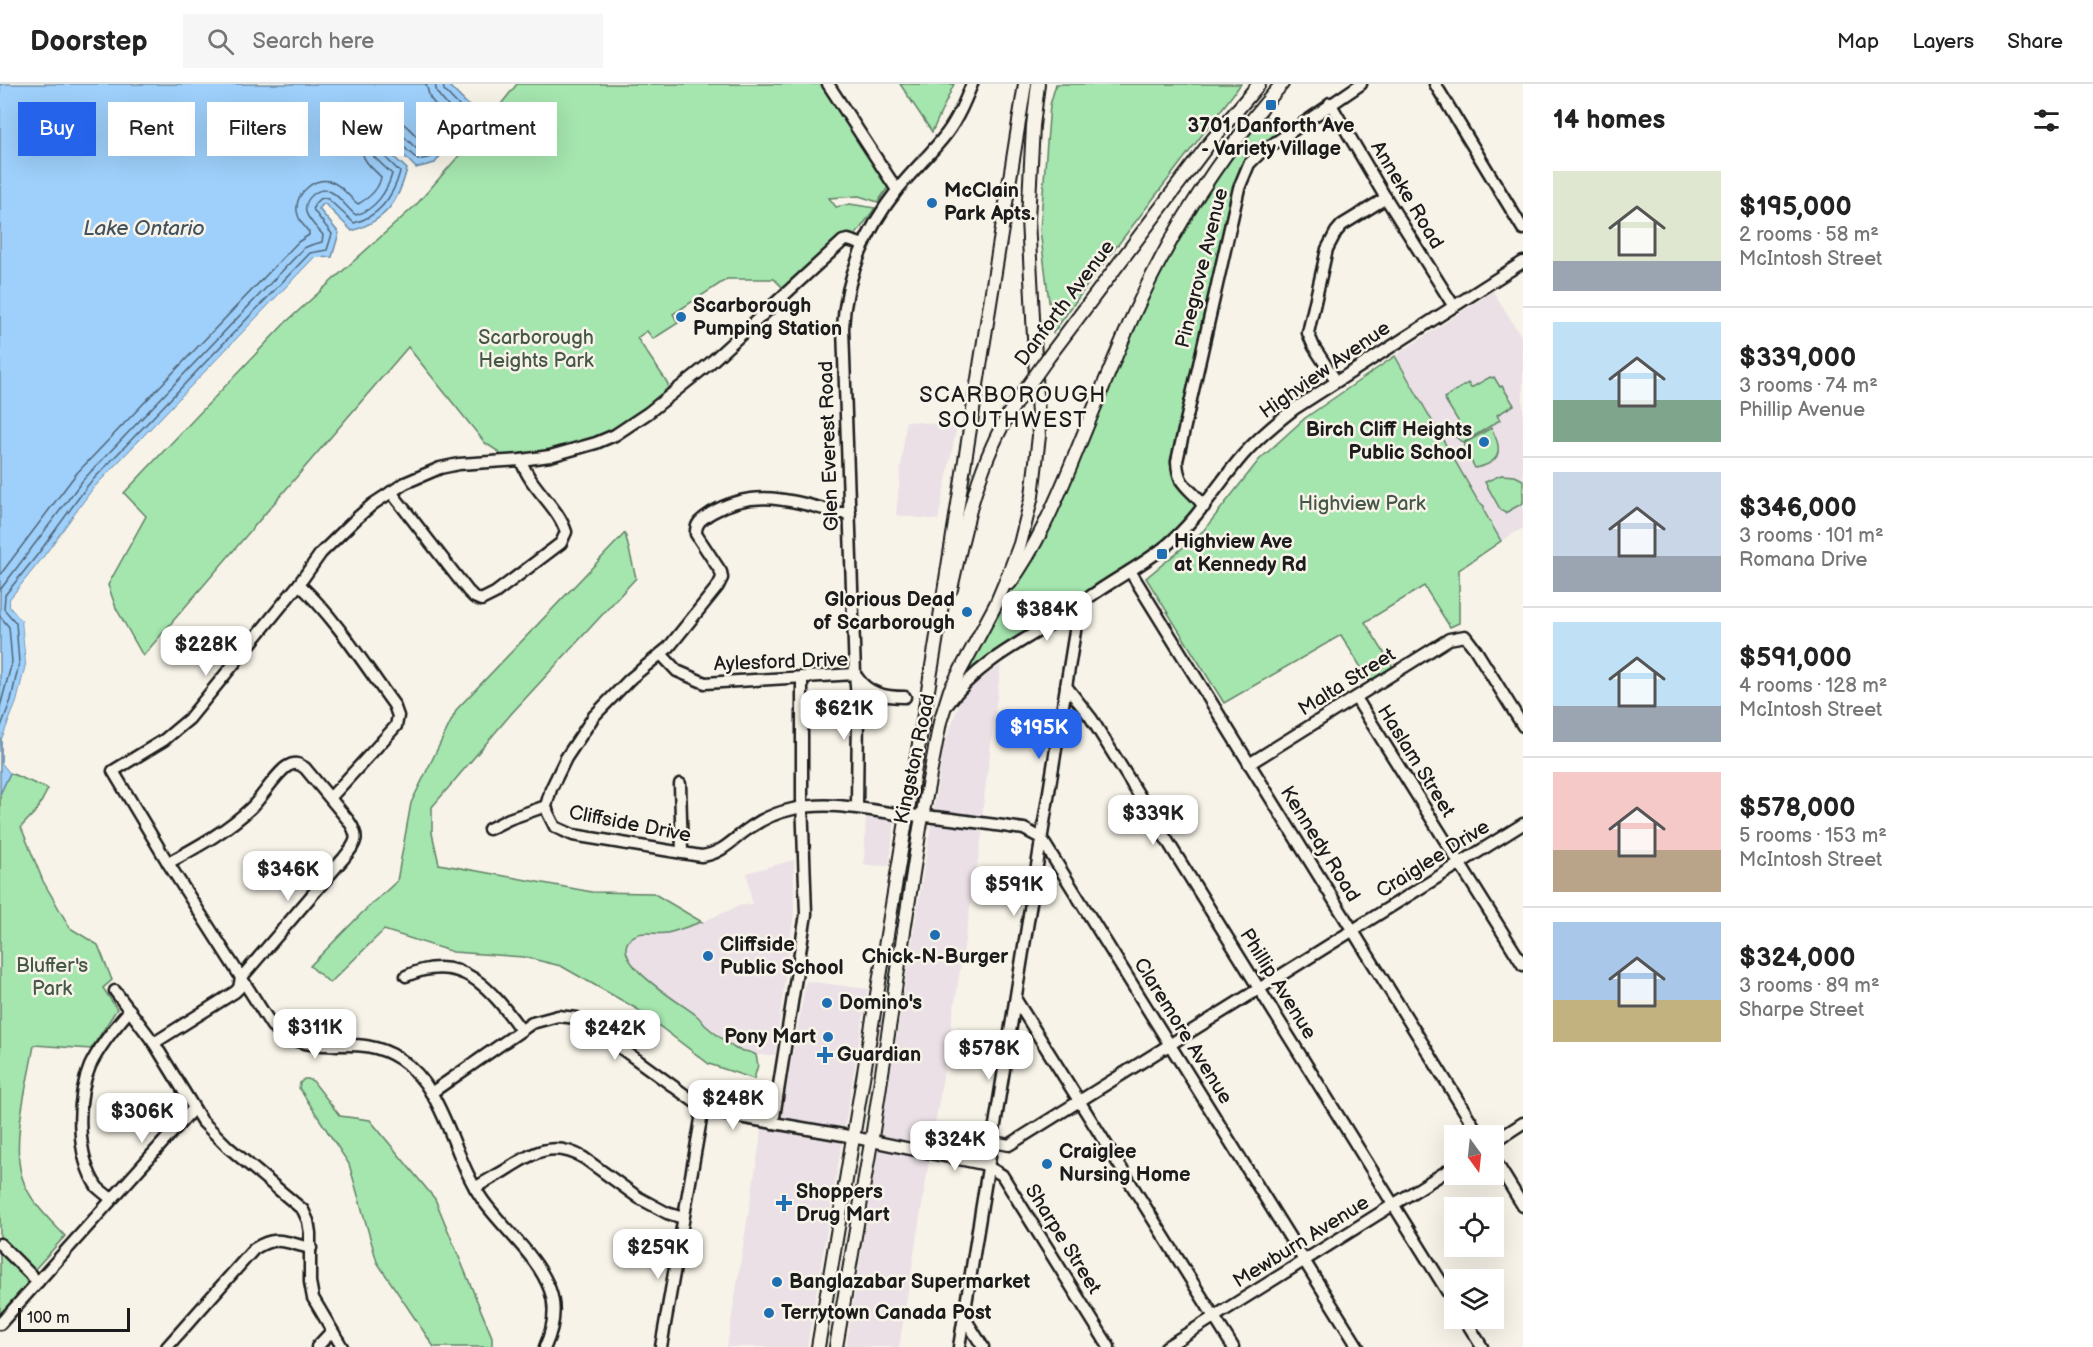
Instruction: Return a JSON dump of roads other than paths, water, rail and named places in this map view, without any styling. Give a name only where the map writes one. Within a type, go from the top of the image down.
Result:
[{"type":"main road","name":"Kingston Road","points":[[818,1347],[936,642],[1025,84]]},
{"type":"main road","name":"Kingston Road","points":[[836,1347],[922,816],[940,722],[960,668],[996,603],[1020,544],[1032,496],[1039,436],[1028,219],[1033,126],[1038,84]]},
{"type":"main road","name":"Danforth Avenue","points":[[936,642],[947,607],[970,503],[996,436],[1013,407],[1047,359],[1208,145],[1259,84]]},
{"type":"main road","points":[[996,603],[1021,567],[1045,523],[1132,318],[1160,261],[1234,142],[1282,84]]},
{"type":"street","points":[[828,84],[897,190]]},
{"type":"street","name":"Glen Everest Road","points":[[856,807],[858,710],[843,312],[851,277],[864,245],[897,190],[947,132],[972,84]]},
{"type":"street","name":"Pinegrove Avenue","points":[[1204,507],[1200,500],[1185,488],[1178,477],[1177,461],[1235,201],[1250,164],[1260,153],[1361,84]]},
{"type":"street","points":[[1435,84],[1523,229]]},
{"type":"street","name":"Anneke Road","points":[[1330,103],[1453,305]]},
{"type":"street","points":[[1336,381],[1314,347],[1308,333],[1327,249],[1335,232],[1342,225],[1386,198]]},
{"type":"street","points":[[545,1347],[553,1322],[550,1288],[540,1270],[489,1209],[475,1188],[431,1093],[412,1068],[399,1057],[382,1049],[350,1043],[312,1046],[291,1040],[272,1026],[168,863],[113,771],[164,740],[189,719],[299,584],[321,553],[373,504],[412,479],[440,468],[459,464],[550,456],[581,448],[615,435],[631,425],[716,357],[838,245],[848,240],[864,245]]},
{"type":"street","name":"Highview Avenue","points":[[944,709],[975,674],[1006,650],[1073,610],[1087,598],[1131,571],[1181,533],[1254,443],[1294,409],[1523,262]]},
{"type":"street","points":[[391,492],[468,591],[481,600],[495,593],[561,543],[566,532],[560,519],[525,472],[521,460]]},
{"type":"street","name":"Cliffside Drive","points":[[850,513],[840,513],[780,500],[750,498],[725,505],[699,521],[696,534],[721,572],[722,578],[718,586],[661,654],[630,679],[594,716],[558,773],[546,806],[555,827],[567,834],[701,856],[726,847],[753,825],[770,816],[802,807],[832,805],[922,816]]},
{"type":"street","name":"Kennedy Road","points":[[1131,571],[1472,1125]]},
{"type":"street","points":[[299,584],[341,632],[394,705],[398,717],[396,726],[331,797]]},
{"type":"street","points":[[959,1347],[1076,625],[1073,610]]},
{"type":"street","name":"Malta Street","points":[[1249,765],[1449,639],[1465,636],[1523,726]]},
{"type":"street","name":"Aylesford Drive","points":[[661,654],[677,671],[705,683],[855,674],[862,684],[877,694],[905,698]]},
{"type":"street","points":[[773,1123],[806,914],[801,676]]},
{"type":"street","name":"Phillip Avenue","points":[[1066,686],[1091,718],[1444,1286]]},
{"type":"street","name":"Haslam Street","points":[[1356,698],[1523,965]]},
{"type":"street","points":[[154,1043],[239,988],[241,978],[355,845],[357,838],[354,827],[331,797],[305,768],[296,763],[284,768],[263,796],[232,824],[168,863]]},
{"type":"street","points":[[680,784],[682,853]]},
{"type":"street","name":"Cliffside Drive","points":[[489,829],[546,806]]},
{"type":"street","points":[[922,816],[1024,829],[1041,838]]},
{"type":"street","name":"Craiglee Drive","points":[[993,1142],[1009,1144],[1523,824]]},
{"type":"street","name":"Claremore Avenue","points":[[1041,838],[1358,1347]]},
{"type":"street","points":[[406,976],[433,967],[462,972],[481,982],[494,994],[521,1030]]},
{"type":"street","points":[[115,991],[154,1043],[193,1109],[212,1133],[303,1210],[308,1221],[311,1248],[310,1282],[313,1298],[342,1347]]},
{"type":"street","points":[[1016,1000],[1233,1347]]},
{"type":"street","points":[[111,1199],[98,1188],[86,1160],[82,1142],[81,1105],[90,1068],[111,1033],[130,1010]]},
{"type":"street","points":[[431,1093],[532,1023],[558,1016],[577,1018],[703,1108],[718,1114],[989,1166]]},
{"type":"street","points":[[661,1347],[703,1108]]},
{"type":"street","points":[[0,1324],[193,1109]]},
{"type":"street","points":[[1504,1136],[1523,1124]]},
{"type":"street","points":[[475,1188],[538,1151],[552,1148],[562,1149],[584,1158],[655,1207],[683,1218]]},
{"type":"street","name":"Sharpe Street","points":[[989,1166],[1002,1175],[1109,1347]]},
{"type":"street","name":"Mewburn Avenue","points":[[1166,1347],[1444,1173]]},
{"type":"street","points":[[1504,1175],[1523,1206]]},
{"type":"street","points":[[167,1347],[254,1249],[264,1242],[274,1239],[311,1248]]},
{"type":"street","points":[[0,1244],[38,1282]]},
{"type":"street","points":[[964,1317],[983,1347]]},
{"type":"street","points":[[1471,1329],[1482,1347]]},
{"type":"street","points":[[317,1347],[332,1331]]},
{"type":"water","name":"Lake Ontario","points":[[0,84],[447,84],[465,102],[416,102],[416,156],[440,156],[435,163],[416,168],[404,156],[404,102],[320,102],[320,156],[393,156],[407,169],[395,201],[382,216],[352,231],[324,203],[319,209],[339,233],[332,257],[314,258],[93,489],[10,599],[10,607],[22,620],[26,664],[17,702],[2,739],[2,763],[10,773],[0,794]]},
{"type":"place","name":"3701 Danforth Ave - Variety Village","points":[[1271,105]]},
{"type":"place","name":"McClain Park Apts.","points":[[932,203]]},
{"type":"place","name":"Scarborough Pumping Station","points":[[681,317]]},
{"type":"place","name":"Birch Cliff Heights Public School","points":[[1484,442]]},
{"type":"place","name":"Highview Ave at Kennedy Rd","points":[[1162,554]]},
{"type":"place","name":"Glorious Dead of Scarborough","points":[[967,612]]},
{"type":"place","name":"Chick-N-Burger","points":[[935,935]]},
{"type":"place","name":"Cliffside Public School","points":[[708,956]]},
{"type":"place","name":"Domino's","points":[[827,1003]]},
{"type":"place","name":"Pony Mart","points":[[828,1037]]},
{"type":"place","name":"Guardian","points":[[825,1055]]},
{"type":"place","name":"Craiglee Nursing Home","points":[[1047,1164]]},
{"type":"place","name":"Shoppers Drug Mart","points":[[784,1203]]},
{"type":"place","name":"Banglazabar Supermarket","points":[[777,1282]]},
{"type":"place","name":"Terrytown Canada Post","points":[[769,1313]]},
{"type":"district","name":"SCARBOROUGH SOUTHWEST","points":[[1013,408]]},
{"type":"park label","name":"Scarborough Heights Park","points":[[536,350]]},
{"type":"park label","name":"Highview Park","points":[[1362,504]]},
{"type":"park label","name":"Bluffer's Park","points":[[52,978]]}]
